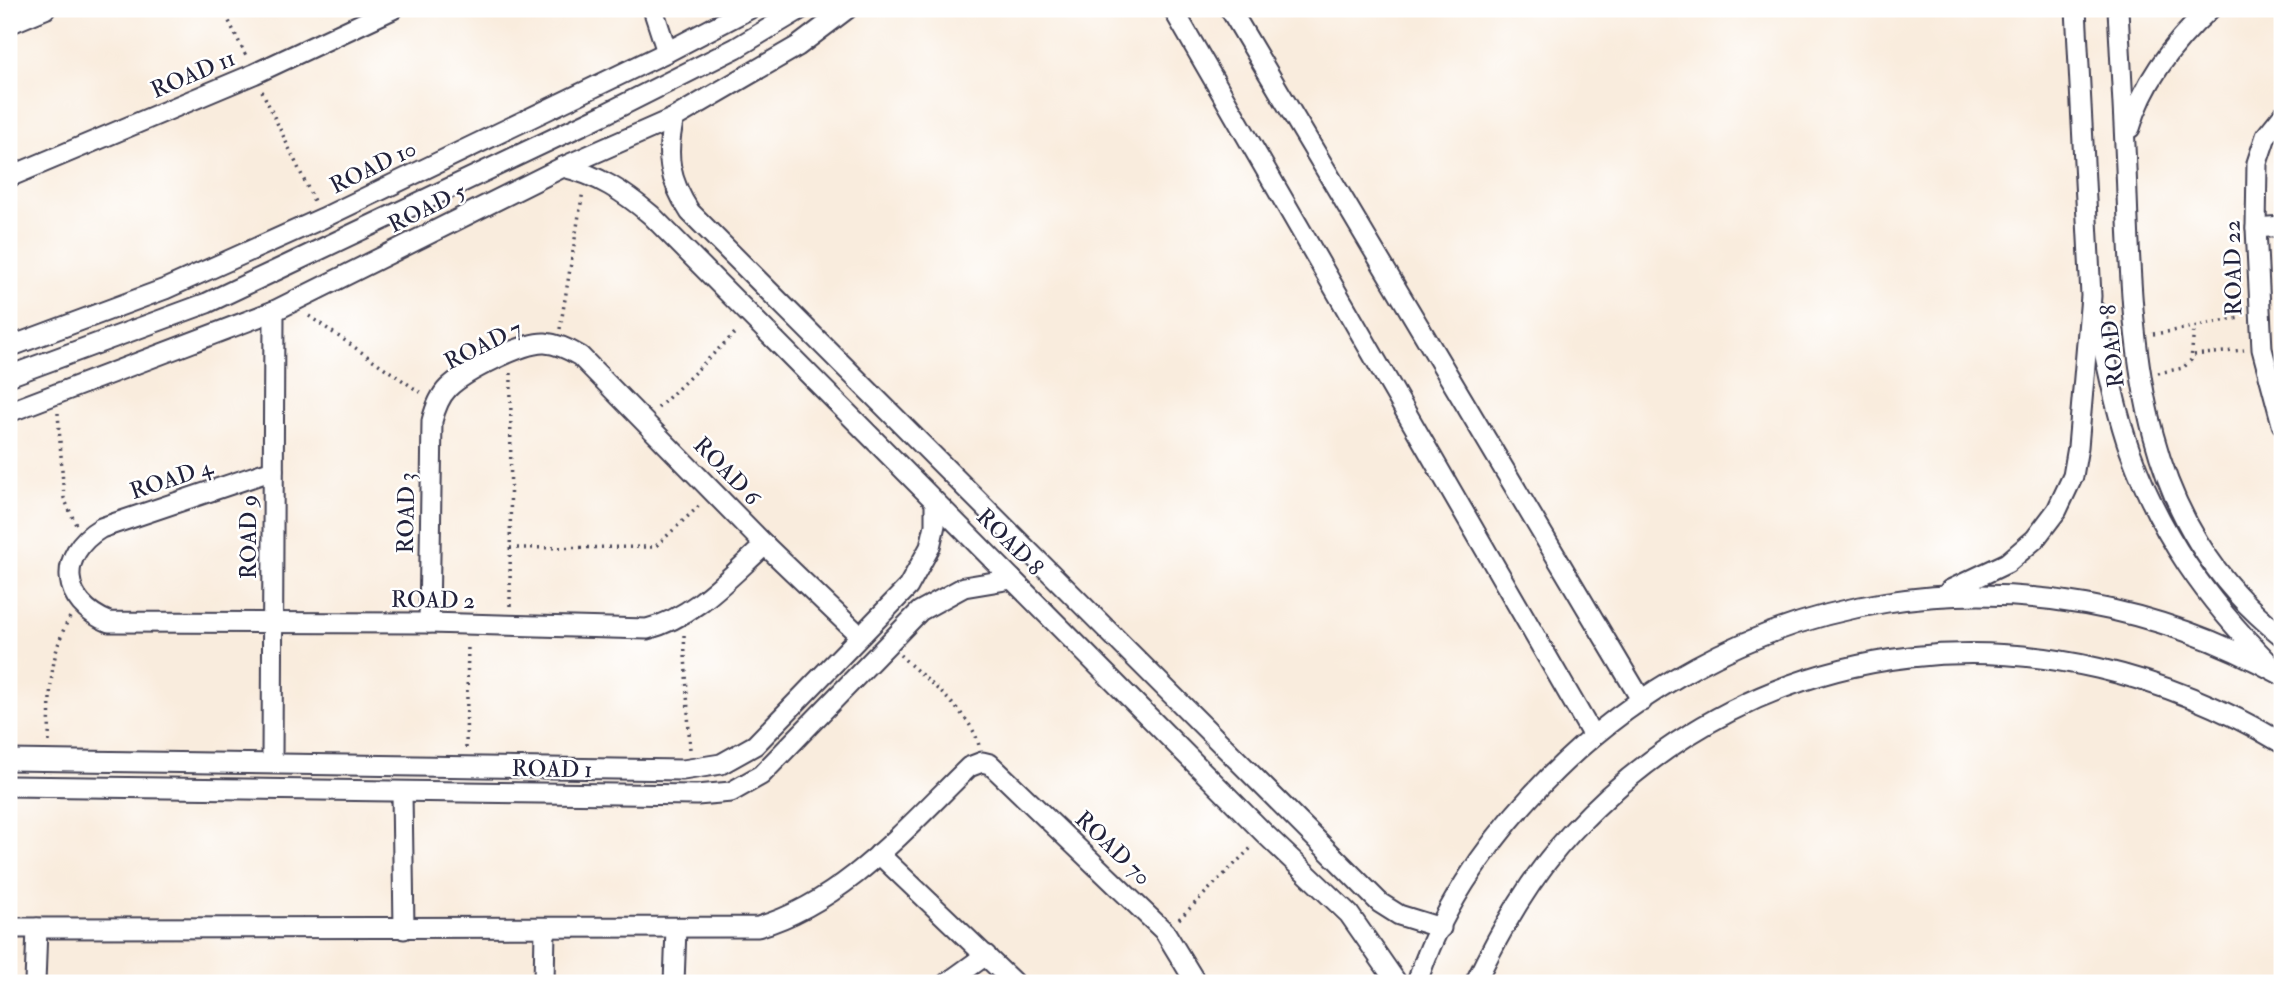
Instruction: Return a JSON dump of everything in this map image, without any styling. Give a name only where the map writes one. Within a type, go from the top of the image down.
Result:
[{"type":"street","points":[[15,18],[45,9]]},
{"type":"street","name":"ROAD 11","points":[[9,177],[254,75],[393,9]]},
{"type":"street","points":[[653,9],[667,52]]},
{"type":"street","name":"ROAD 10","points":[[9,347],[166,289],[323,218],[667,52],[748,9]]},
{"type":"street","name":"ROAD 5","points":[[9,376],[207,303],[603,115],[736,48],[801,9]]},
{"type":"street","points":[[1173,9],[1593,736]]},
{"type":"street","points":[[1230,9],[1642,701]]},
{"type":"street","points":[[1939,594],[1975,581],[2007,563],[2035,539],[2057,510],[2073,476],[2091,296],[2076,9]]},
{"type":"street","name":"ROAD 8","points":[[2118,9],[2134,336],[2139,376],[2160,457],[2183,512],[2224,576],[2282,636]]},
{"type":"street","points":[[2125,142],[2136,108],[2150,80],[2187,31],[2210,9]]},
{"type":"street","name":"ROAD 5","points":[[9,412],[282,307],[563,167],[674,118],[798,46],[841,11]]},
{"type":"street","name":"ROAD 22","points":[[2282,116],[2266,136],[2257,163],[2256,228],[2258,316],[2262,349],[2267,378],[2282,424]]},
{"type":"street","name":"ROAD 8","points":[[674,118],[668,143],[669,167],[677,191],[690,212],[1380,903],[1399,915],[1441,928]]},
{"type":"street","name":"ROAD 8","points":[[563,167],[586,172],[610,183],[651,215],[1265,834],[1349,914],[1397,983]]},
{"type":"street","points":[[2256,228],[2282,226]]},
{"type":"street","points":[[2091,296],[2129,448],[2155,512],[2189,570],[2231,624],[2281,674]]},
{"type":"street","name":"ROAD 9","points":[[272,764],[273,470],[282,307]]},
{"type":"street","name":"ROAD 7","points":[[437,404],[447,389],[461,377],[531,345],[557,345]]},
{"type":"street","name":"ROAD 6","points":[[557,345],[580,356],[765,545],[860,636]]},
{"type":"street","name":"ROAD 3","points":[[429,623],[432,421],[437,404]]},
{"type":"street","name":"ROAD 4","points":[[85,537],[101,528],[273,470]]},
{"type":"street","name":"ROAD 1","points":[[9,760],[691,770],[721,764],[755,745],[908,587],[921,569],[935,525],[935,502]]},
{"type":"street","points":[[79,603],[71,587],[70,569],[75,552],[85,537]]},
{"type":"street","name":"ROAD 2","points":[[79,603],[92,615],[109,622],[272,625],[429,623],[647,629],[684,615],[765,545]]},
{"type":"street","name":"ROAD 1","points":[[9,786],[402,793],[714,795],[731,792],[761,775],[920,611],[941,597],[964,587],[1012,579]]},
{"type":"street","points":[[1417,983],[1441,928],[1485,853],[1517,811],[1593,736],[1696,667],[1814,617],[1876,602],[1939,594],[2010,595],[2081,603],[2138,616],[2216,643],[2281,674]]},
{"type":"street","points":[[1475,983],[1499,935],[1532,882],[1571,832],[1622,783],[1679,741],[1741,706],[1807,680],[1875,662],[1946,653],[2029,655],[2077,662],[2136,676],[2194,697],[2282,743]]},
{"type":"street","points":[[9,928],[758,927],[780,921],[806,909],[879,854],[969,767],[982,762]]},
{"type":"street","name":"ROAD 70","points":[[982,762],[990,764],[1165,932],[1196,983]]},
{"type":"street","points":[[402,793],[404,929]]},
{"type":"street","points":[[879,854],[1014,983]]},
{"type":"street","points":[[35,983],[37,928]]},
{"type":"street","points":[[544,983],[545,929]]},
{"type":"street","points":[[674,983],[676,929]]},
{"type":"street","points":[[947,983],[986,955]]},
{"type":"path","points":[[223,9],[323,218]]},
{"type":"path","points":[[557,345],[586,172]]},
{"type":"path","points":[[282,307],[437,404]]},
{"type":"path","points":[[2134,336],[2194,329],[2214,322],[2258,316]]},
{"type":"path","points":[[644,421],[752,317]]},
{"type":"path","points":[[2139,376],[2183,368],[2194,355],[2194,329]]},
{"type":"path","points":[[2194,355],[2262,349]]},
{"type":"path","points":[[510,626],[511,353]]},
{"type":"path","points":[[57,394],[64,498],[69,513],[85,537]]},
{"type":"path","points":[[510,548],[654,547],[713,492]]},
{"type":"path","points":[[49,761],[50,673],[60,636],[79,603]]},
{"type":"path","points":[[684,615],[691,770]]},
{"type":"path","points":[[466,767],[468,624]]},
{"type":"path","points":[[888,644],[970,725],[978,739],[982,762]]},
{"type":"path","points":[[1165,932],[1265,834]]}]
